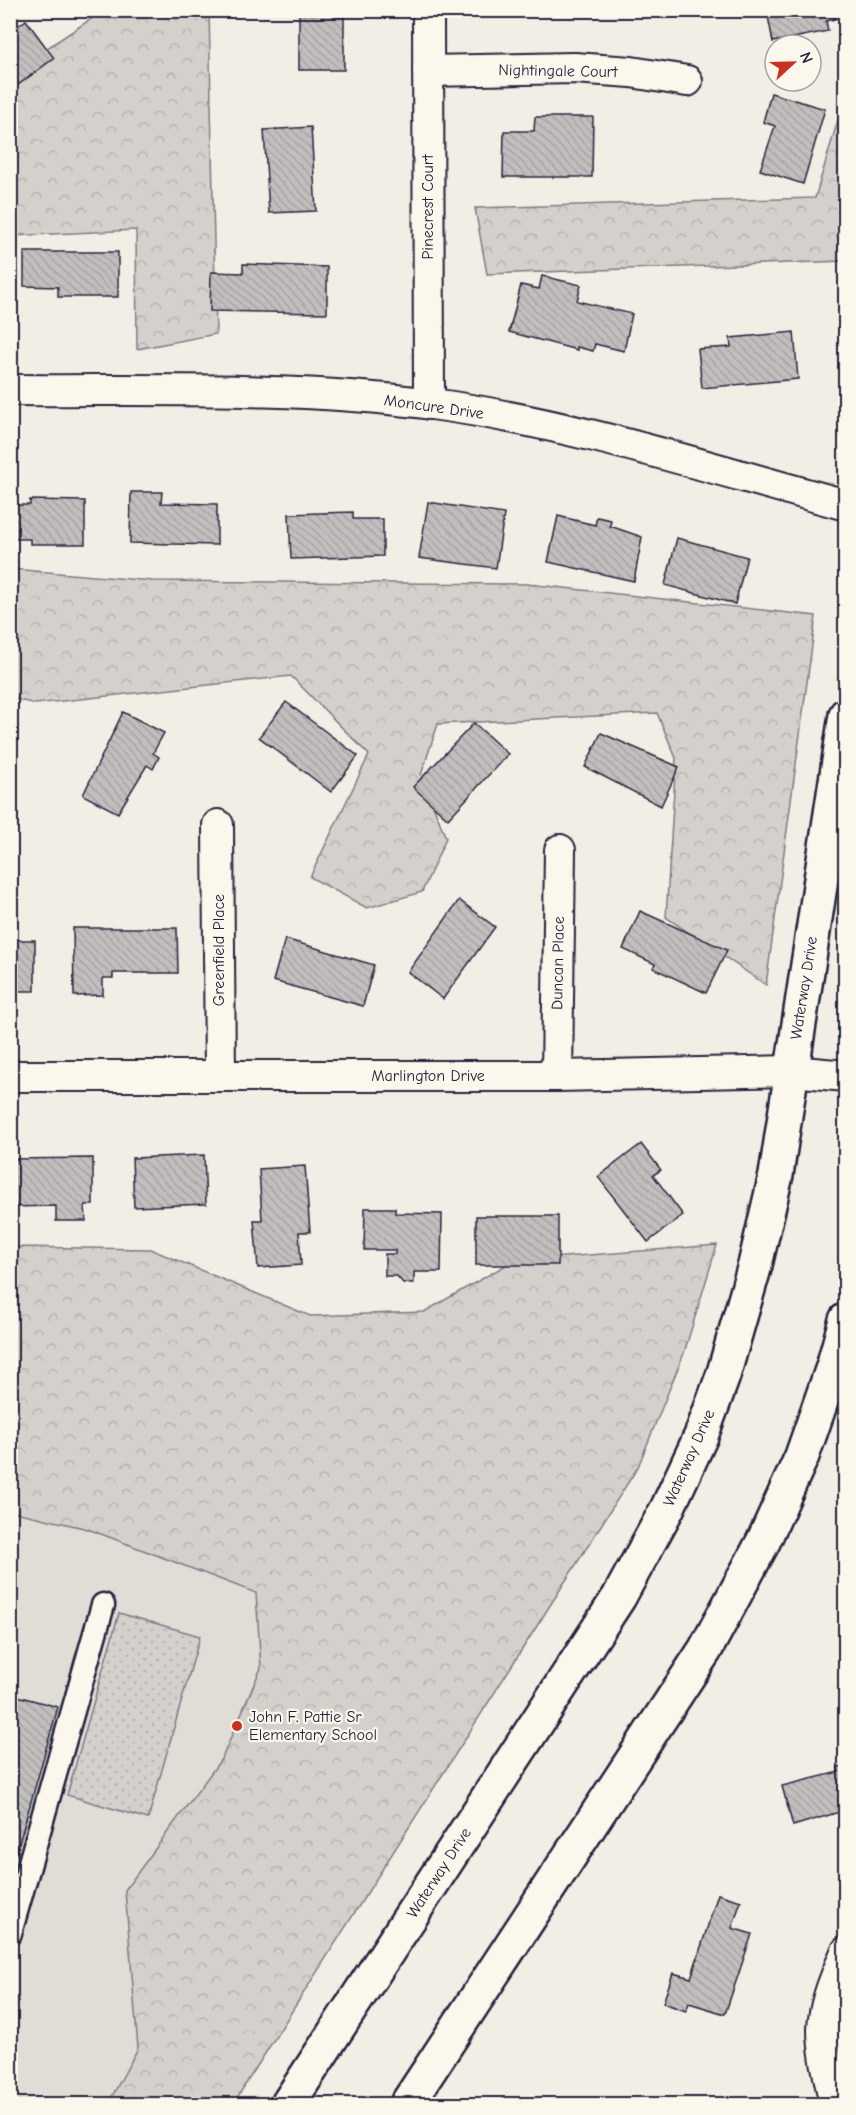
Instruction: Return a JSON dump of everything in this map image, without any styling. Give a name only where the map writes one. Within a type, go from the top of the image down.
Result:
[{"type":"street","name":"Pinecrest Court","points":[[428,10],[429,404]]},
{"type":"street","name":"Nightingale Court","points":[[428,70],[574,69],[631,72],[687,81]]},
{"type":"street","name":"Moncure Drive","points":[[10,390],[274,392],[429,404],[597,437],[846,505]]},
{"type":"street","name":"Waterway Drive","points":[[288,2104],[619,1597],[667,1509],[700,1436],[723,1376],[755,1265],[776,1175],[846,715]]},
{"type":"street","name":"Greenfield Place","points":[[218,825],[220,1076]]},
{"type":"street","name":"Duncan Place","points":[[557,1076],[560,850]]},
{"type":"street","name":"Marlington Drive","points":[[10,1076],[557,1076],[792,1071],[846,1076]]},
{"type":"street","points":[[407,2104],[705,1650],[763,1542],[802,1456],[833,1367],[846,1320]]},
{"type":"street","points":[[10,1933],[103,1605]]},
{"type":"street","points":[[835,2104],[823,2029],[828,1997],[846,1952]]},
{"type":"shaded area","name":"John F. Pattie Sr Elementary School","points":[[660,1305],[199,2104],[11,2104],[10,1325]]},
{"type":"green space","points":[[103,11],[209,11],[216,334],[137,349],[136,230],[11,236],[11,72]]},
{"type":"green space","points":[[845,96],[845,261],[487,274],[475,208],[815,198]]},
{"type":"green space","points":[[11,569],[153,581],[528,584],[816,616],[766,985],[666,917],[676,758],[657,713],[438,724],[421,775],[446,838],[422,892],[367,908],[310,877],[369,755],[291,676],[35,704],[11,698]]},
{"type":"green space","name":"John F. Pattie Sr Elementary School","points":[[717,1245],[684,1353],[638,1467],[233,2104],[108,2104],[138,2048],[125,1890],[222,1758],[261,1668],[256,1593],[88,1529],[11,1511],[11,1247],[150,1249],[310,1316],[424,1312],[513,1261]]},
{"type":"green space","points":[[119,1613],[200,1636],[148,1819],[67,1795]]},
{"type":"building","points":[[754,10],[833,10],[835,19],[826,21],[828,31],[771,33],[767,11],[755,13]]},
{"type":"building","points":[[299,14],[344,14],[344,70],[299,70]]},
{"type":"building","points":[[26,20],[54,58],[10,91],[10,32]]},
{"type":"building","points":[[771,93],[825,109],[803,184],[760,170],[775,126],[763,122]]},
{"type":"building","points":[[535,117],[593,117],[592,177],[503,177],[504,131],[534,131]]},
{"type":"building","points":[[311,127],[316,211],[269,213],[264,130]]},
{"type":"building","points":[[24,252],[118,252],[118,297],[58,297],[58,287],[24,286]]},
{"type":"building","points":[[243,264],[327,267],[327,313],[210,311],[211,272],[243,273]]},
{"type":"building","points":[[542,276],[581,285],[577,301],[632,314],[624,351],[595,344],[593,351],[577,347],[577,350],[509,332],[521,285],[539,289]]},
{"type":"building","points":[[794,332],[798,379],[702,388],[698,349],[731,347],[730,338]]},
{"type":"building","points":[[131,492],[162,492],[161,503],[217,504],[217,545],[130,543]]},
{"type":"building","points":[[30,500],[85,501],[85,544],[30,544],[30,539],[10,539],[10,505],[30,505]]},
{"type":"building","points":[[428,502],[504,514],[496,568],[419,558]]},
{"type":"building","points":[[353,512],[353,519],[383,519],[383,556],[291,559],[289,514]]},
{"type":"building","points":[[558,516],[595,525],[597,517],[611,520],[610,526],[642,537],[634,581],[548,562]]},
{"type":"building","points":[[677,538],[747,557],[735,604],[665,585]]},
{"type":"building","points":[[286,702],[358,756],[331,792],[259,737]]},
{"type":"building","points":[[123,712],[164,733],[153,753],[159,757],[153,769],[147,765],[118,813],[83,795]]},
{"type":"building","points":[[474,723],[508,754],[448,819],[413,787]]},
{"type":"building","points":[[601,733],[679,767],[661,806],[585,767]]},
{"type":"building","points":[[459,900],[495,927],[443,999],[408,972]]},
{"type":"building","points":[[640,911],[727,950],[706,993],[653,968],[655,964],[623,949]]},
{"type":"building","points":[[73,928],[177,928],[178,973],[113,973],[113,978],[103,978],[103,995],[74,996]]},
{"type":"building","points":[[285,939],[374,965],[363,1006],[273,981]]},
{"type":"building","points":[[10,940],[35,940],[35,991],[10,991]]},
{"type":"building","points":[[641,1144],[661,1170],[653,1175],[683,1215],[648,1242],[598,1177]]},
{"type":"building","points":[[204,1155],[206,1204],[134,1207],[132,1158]]},
{"type":"building","points":[[93,1158],[93,1205],[85,1205],[86,1221],[56,1221],[56,1206],[10,1207],[10,1159]]},
{"type":"building","points":[[305,1166],[310,1232],[299,1232],[301,1265],[258,1268],[254,1220],[262,1220],[259,1169]]},
{"type":"building","points":[[365,1208],[395,1208],[395,1213],[442,1214],[441,1272],[414,1272],[414,1283],[403,1283],[397,1276],[385,1276],[385,1254],[395,1254],[395,1250],[364,1250]]},
{"type":"building","points":[[476,1216],[558,1216],[558,1265],[476,1265]]},
{"type":"building","points":[[10,1694],[58,1707],[10,1875]]},
{"type":"building","points":[[846,1765],[846,1810],[793,1826],[782,1786],[839,1772],[838,1767]]},
{"type":"building","points":[[718,1894],[741,1901],[732,1928],[752,1934],[725,2014],[689,2003],[686,2011],[663,2003],[673,1973],[691,1978]]},
{"type":"place","name":"John F. Pattie Sr Elementary School","points":[[237,1726]]}]
